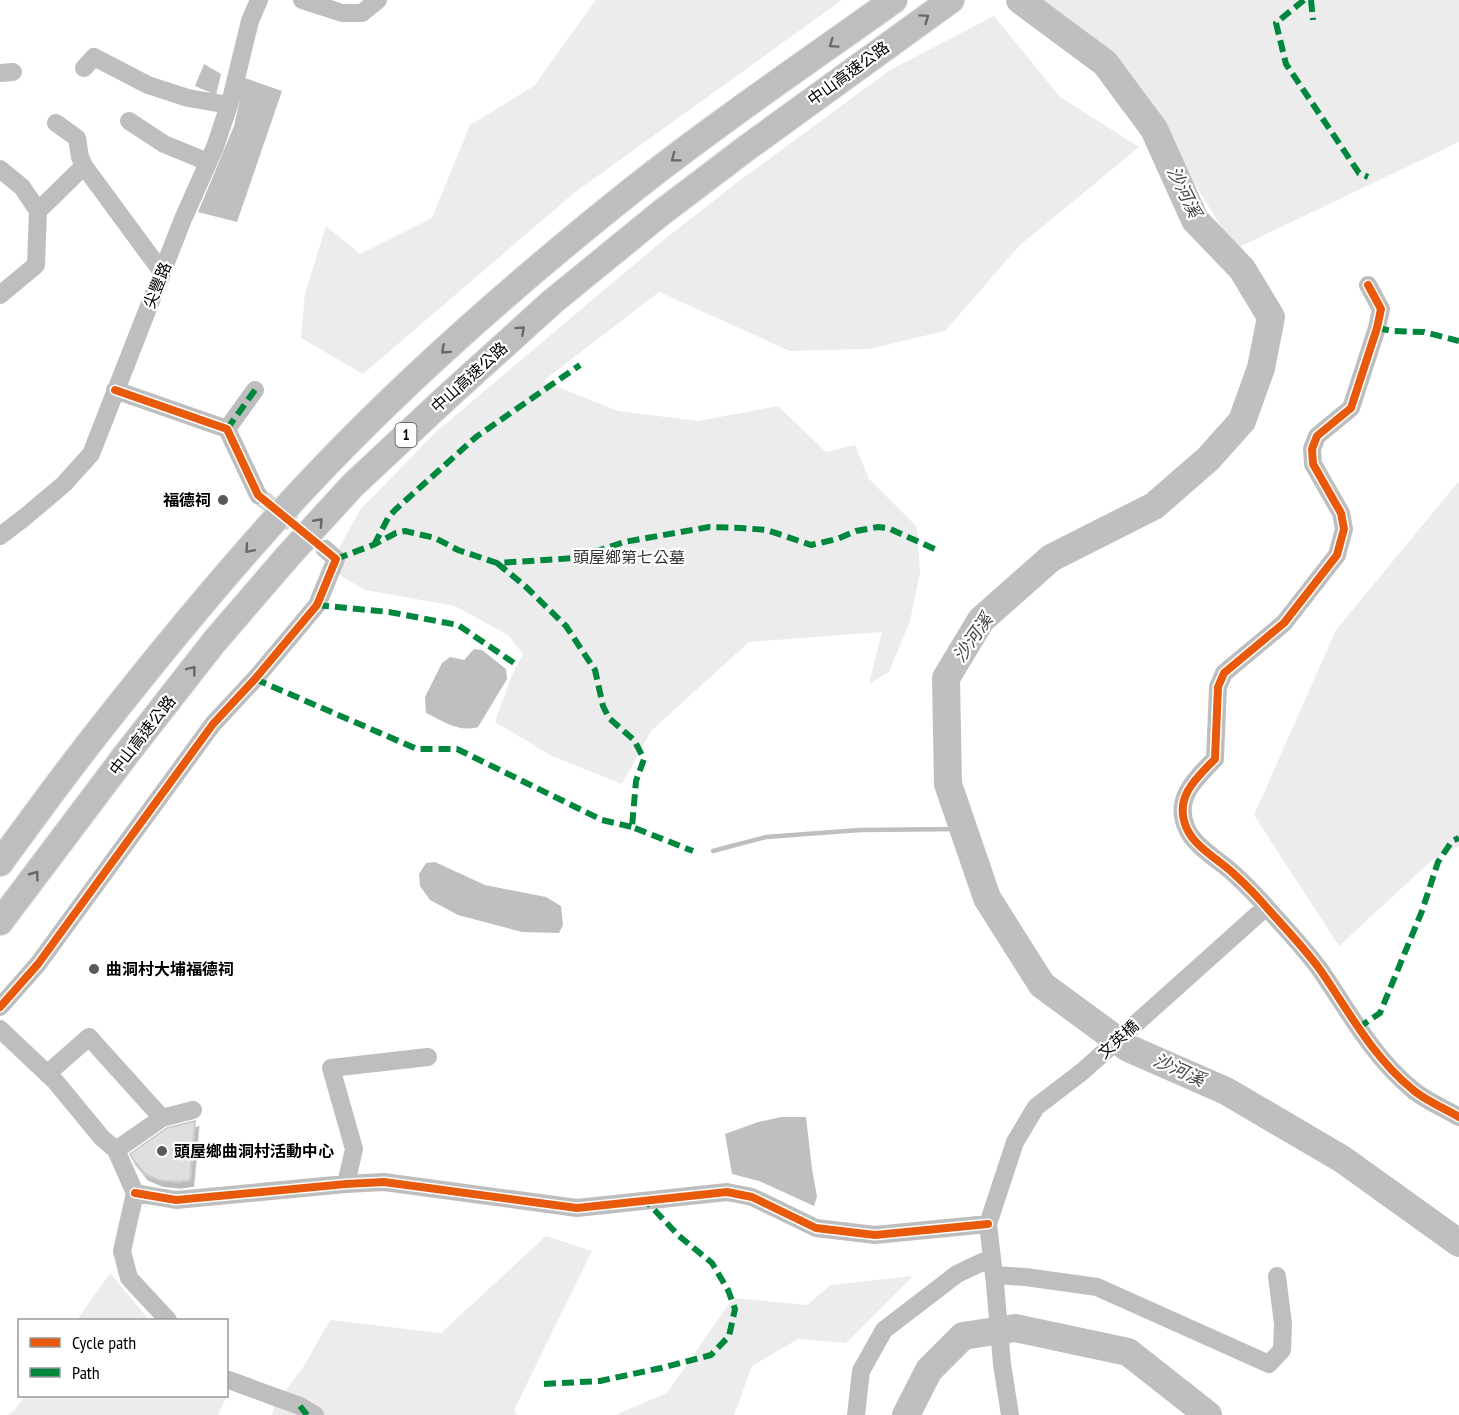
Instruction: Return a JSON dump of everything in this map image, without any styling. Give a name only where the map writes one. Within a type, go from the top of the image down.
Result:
[{"type":"highway","name":"中山高速公路","points":[[0,922],[214,642],[353,485],[552,302],[661,213],[951,0]]},
{"type":"highway","name":"中山高速公路","points":[[0,863],[97,733],[187,621],[261,535],[327,464],[412,381],[529,275],[636,187],[887,5]]},
{"type":"street","name":"尖豐路","points":[[0,536],[64,484],[91,454],[229,105],[250,21],[258,0]]},
{"type":"street","points":[[302,0],[342,14],[362,13],[378,0]]},
{"type":"street","points":[[84,68],[94,57],[148,85],[188,98],[229,105]]},
{"type":"street","points":[[129,121],[164,144],[208,162]]},
{"type":"street","points":[[56,123],[77,138],[84,166],[162,272]]},
{"type":"street","points":[[38,211],[84,166]]},
{"type":"street","points":[[0,170],[22,187],[38,211],[36,265],[0,295]]},
{"type":"street","points":[[1368,285],[1381,309],[1351,408],[1317,436],[1312,450],[1313,464],[1341,513],[1344,529],[1337,555],[1284,623],[1224,673],[1218,687],[1215,759],[1187,790],[1183,803],[1183,816],[1187,830],[1195,841],[1234,873],[1320,969],[1358,1028],[1388,1067],[1413,1091],[1459,1117]]},
{"type":"street","points":[[115,390],[227,429],[258,495]]},
{"type":"street","points":[[227,429],[255,390]]},
{"type":"street","points":[[0,1007],[38,964],[213,724],[255,679],[317,605],[336,559],[325,549]]},
{"type":"street","name":"文英橋","points":[[988,1224],[1014,1142],[1036,1107],[1083,1071],[1266,907]]},
{"type":"street","points":[[1,1032],[47,1074],[102,1138],[116,1150],[135,1193],[122,1251],[129,1278],[167,1319]]},
{"type":"street","points":[[47,1074],[89,1037],[162,1118]]},
{"type":"street","points":[[346,1184],[354,1149],[331,1068],[428,1057]]},
{"type":"street","points":[[116,1150],[162,1118],[193,1110]]},
{"type":"street","points":[[135,1193],[176,1200],[384,1182],[578,1208],[727,1192],[752,1197],[816,1228],[875,1234],[988,1224],[1002,1364],[1010,1415]]},
{"type":"street","points":[[856,1415],[861,1371],[884,1330],[957,1274],[993,1272],[1097,1287],[1269,1364],[1282,1350],[1283,1324],[1277,1276]]},
{"type":"street","points":[[228,1380],[300,1406],[315,1415]]},
{"type":"green space","points":[[596,0],[842,0],[574,193],[363,374],[301,338],[305,293],[326,226],[360,254],[432,218],[470,125],[534,86]]},
{"type":"green space","points":[[1042,0],[1459,0],[1459,142],[1235,249],[1126,73]]},
{"type":"green space","name":"頭屋鄉第七公墓","points":[[994,16],[1060,97],[1139,147],[1019,246],[945,331],[869,349],[790,351],[659,292],[543,381],[618,411],[698,421],[778,406],[826,452],[855,445],[869,479],[917,527],[920,573],[910,621],[889,672],[869,684],[882,632],[749,642],[651,731],[622,784],[552,756],[495,722],[512,675],[523,654],[508,635],[455,606],[365,590],[328,568],[360,510],[437,431],[661,242],[735,184],[890,70]]},
{"type":"green space","points":[[1459,481],[1459,846],[1431,861],[1339,946],[1254,815],[1336,630]]},
{"type":"green space","points":[[546,1236],[592,1251],[514,1410],[517,1415],[272,1415],[274,1406],[304,1366],[330,1320],[441,1333]]},
{"type":"green space","points":[[110,1273],[148,1319],[78,1319]]},
{"type":"green space","points":[[913,1276],[846,1343],[798,1339],[752,1366],[734,1415],[615,1415],[667,1393],[733,1298],[807,1305],[831,1285]]},
{"type":"green space","points":[[24,1397],[227,1397],[218,1415],[8,1415]]},
{"type":"shaded area","points":[[204,64],[221,74],[216,95],[195,86]]},
{"type":"shaded area","points":[[245,78],[282,91],[237,222],[198,212],[234,126]]},
{"type":"shaded area","points":[[474,649],[482,650],[506,669],[507,679],[478,727],[458,727],[426,713],[425,697],[442,663],[450,657],[464,660]]},
{"type":"shaded area","points":[[435,862],[485,885],[546,897],[561,906],[563,925],[559,933],[522,932],[458,915],[430,900],[420,886],[419,874],[426,863]]},
{"type":"shaded area","points":[[781,1117],[806,1117],[817,1197],[814,1206],[759,1181],[732,1174],[725,1134],[758,1122]]},
{"type":"building","name":"頭屋鄉曲洞村活動中心","points":[[195,1121],[190,1180],[177,1182],[159,1180],[145,1174],[132,1158],[130,1154],[167,1128]]},
{"type":"waterway","name":"沙河溪","points":[[1020,0],[1105,63],[1154,129],[1195,220],[1242,269],[1271,317],[1261,368],[1242,421],[1208,459],[1154,506],[1051,558],[981,620],[946,678],[948,784],[987,898],[1042,985],[1128,1048],[1226,1091],[1342,1159],[1459,1243]]},
{"type":"waterway","points":[[713,851],[766,837],[860,830],[963,829]]},
{"type":"waterway","name":"沙河溪","points":[[906,1415],[929,1370],[963,1336],[1015,1328],[1128,1352],[1208,1415]]},
{"type":"tunnel","points":[[258,495],[325,549]]},
{"type":"marked path","points":[[1304,0],[1276,23],[1286,64],[1359,173],[1368,177]]},
{"type":"marked path","points":[[1311,0],[1313,20]]},
{"type":"marked path","points":[[1377,328],[1424,332],[1459,341]]},
{"type":"marked path","points":[[374,545],[388,518],[395,510],[476,437],[580,365]]},
{"type":"marked path","points":[[227,429],[255,390]]},
{"type":"marked path","points":[[336,559],[405,531],[435,538],[458,550],[497,563],[576,558],[624,542],[709,527],[767,530],[811,545],[837,539],[856,531],[878,527],[888,528],[939,551]]},
{"type":"marked path","points":[[497,563],[525,586],[566,626],[595,670],[603,706],[609,718],[634,740],[644,759],[636,781],[632,827],[693,851]]},
{"type":"marked path","points":[[317,605],[389,612],[458,625],[514,663]]},
{"type":"marked path","points":[[255,679],[417,749],[457,749],[602,820],[632,827]]},
{"type":"marked path","points":[[1358,1028],[1380,1013],[1422,911],[1438,862],[1452,841],[1459,838]]},
{"type":"marked path","points":[[544,1384],[600,1381],[661,1368],[711,1355],[729,1336],[735,1309],[728,1290],[712,1263],[679,1236],[646,1201]]},
{"type":"marked path","points":[[300,1406],[307,1415]]},
{"type":"cycle path","points":[[1368,285],[1381,309],[1351,408],[1317,436],[1312,449],[1313,464],[1341,513],[1344,529],[1337,555],[1284,623],[1224,673],[1218,687],[1215,759],[1188,790],[1184,799],[1183,818],[1196,842],[1260,899],[1309,955],[1385,1063],[1417,1093],[1459,1117]]},
{"type":"cycle path","points":[[0,1007],[38,964],[213,724],[255,679],[317,605],[336,559],[258,495],[227,429],[115,390]]},
{"type":"cycle path","points":[[135,1193],[176,1200],[384,1182],[577,1208],[727,1192],[752,1197],[816,1228],[875,1235],[988,1224]]},
{"type":"place","name":"福德祠","points":[[223,500]]},
{"type":"place","name":"曲洞村大埔福德祠","points":[[94,969]]},
{"type":"place","name":"頭屋鄉曲洞村活動中心","points":[[162,1151]]}]
